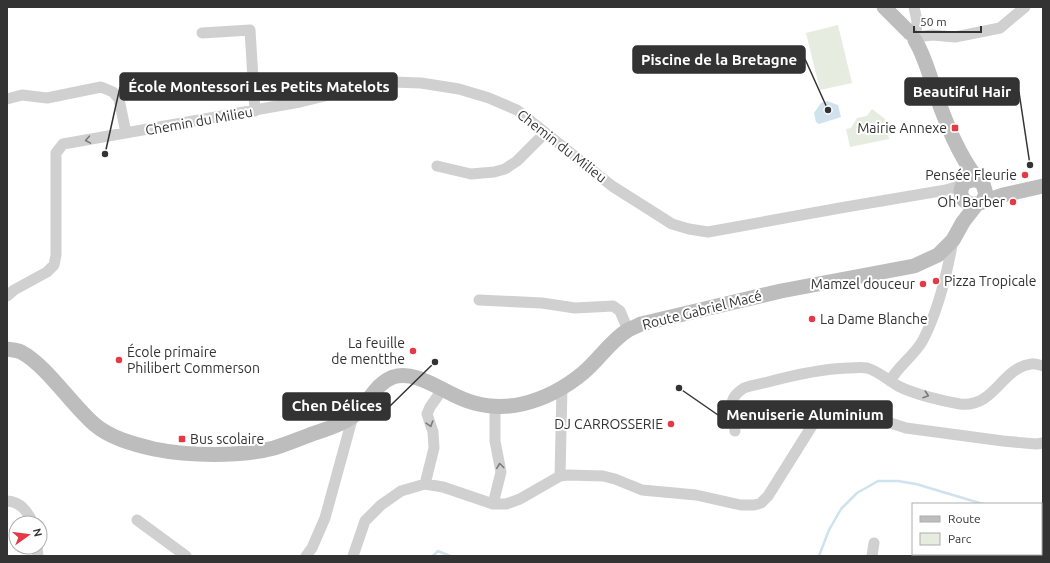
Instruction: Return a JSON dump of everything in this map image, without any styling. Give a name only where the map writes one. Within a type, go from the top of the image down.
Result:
[{"type":"street","points":[[884,7],[915,35],[945,118],[966,164],[972,192],[1003,195],[1043,186]]},
{"type":"street","points":[[914,7],[917,21],[915,35]]},
{"type":"street","points":[[915,35],[955,37],[1000,28],[1025,7]]},
{"type":"street","points":[[202,32],[250,30],[255,111]]},
{"type":"street","name":"Chemin du Milieu","points":[[7,296],[14,290],[46,272],[54,265],[56,255],[57,223],[56,152],[62,144],[255,111],[308,101],[362,87],[392,82],[421,83],[459,89],[489,98],[517,110],[612,186],[672,224],[689,229],[708,232],[946,190],[972,192]]},
{"type":"street","points":[[7,99],[22,96],[47,98],[101,87],[113,92],[119,98],[126,133]]},
{"type":"street","points":[[437,166],[471,174],[494,172],[505,169],[527,152],[545,133]]},
{"type":"street","name":"Route Gabriel Macé","points":[[7,349],[21,352],[42,369],[78,409],[95,425],[122,440],[154,449],[204,454],[242,454],[274,448],[337,425],[353,416],[382,383],[393,377],[405,376],[417,378],[468,402],[495,406],[521,405],[541,398],[562,387],[584,372],[628,330],[654,320],[781,291],[914,266],[938,255],[953,240],[963,222],[972,192]]},
{"type":"street","points":[[890,380],[895,372],[918,348],[923,340],[934,315],[946,278],[953,240]]},
{"type":"street","points":[[479,300],[542,302],[575,308],[613,306],[620,311],[628,330]]},
{"type":"street","points":[[735,431],[732,401],[736,395],[744,388],[789,376],[842,368],[866,368],[874,370],[899,386],[936,399],[961,404],[972,403],[984,399],[993,392],[1011,373],[1021,367],[1032,364],[1043,366]]},
{"type":"street","points":[[560,476],[562,387]]},
{"type":"street","points":[[425,484],[434,448],[433,432],[427,414],[442,390]]},
{"type":"street","points":[[493,504],[501,472],[495,441],[495,406]]},
{"type":"street","points":[[353,556],[365,522],[381,505],[401,491],[425,484],[443,487],[493,504],[506,504],[520,500],[560,476],[603,476],[616,479],[642,490],[696,495],[741,505],[754,505],[761,503],[768,496],[815,421],[828,410],[837,408],[850,410],[906,428],[1003,441],[1036,444],[1043,443]]},
{"type":"street","points":[[306,556],[312,548],[325,518],[353,416]]},
{"type":"street","points":[[7,501],[16,502],[28,515]]},
{"type":"street","points":[[137,520],[186,556]]},
{"type":"street","points":[[872,556],[874,543]]},
{"type":"green space","points":[[838,25],[852,83],[820,90],[806,33]]},
{"type":"green space","points":[[872,109],[885,119],[889,139],[850,147],[846,129],[851,128],[857,118],[867,116]]},
{"type":"water","points":[[827,101],[838,105],[841,117],[819,124],[816,122],[814,113],[821,103]]},
{"type":"waterway","points":[[819,556],[829,530],[841,509],[857,493],[878,481],[898,481],[916,484],[980,503]]},
{"type":"waterway","points":[[433,556],[438,551],[450,556]]},
{"type":"place","name":"Piscine de la Bretagne","points":[[828,110]]},
{"type":"place","name":"Mairie Annexe","points":[[955,128]]},
{"type":"place","name":"École Montessori Les Petits Matelots","points":[[105,154]]},
{"type":"place","name":"Beautiful Hair","points":[[1030,165]]},
{"type":"place","name":"Pensée Fleurie","points":[[1025,175]]},
{"type":"place","name":"Oh' Barber","points":[[1013,202]]},
{"type":"place","name":"Pizza Tropicale","points":[[936,281]]},
{"type":"place","name":"Mamzel douceur","points":[[923,284]]},
{"type":"place","name":"La Dame Blanche","points":[[812,319]]},
{"type":"place","name":"La feuille de mentthe","points":[[413,351]]},
{"type":"place","name":"École primaire Philibert Commerson","points":[[119,360]]},
{"type":"place","name":"Chen Délices","points":[[435,362]]},
{"type":"place","name":"Menuiserie Aluminium","points":[[679,388]]},
{"type":"place","name":"DJ CARROSSERIE","points":[[671,424]]},
{"type":"place","name":"Bus scolaire","points":[[182,439]]}]
